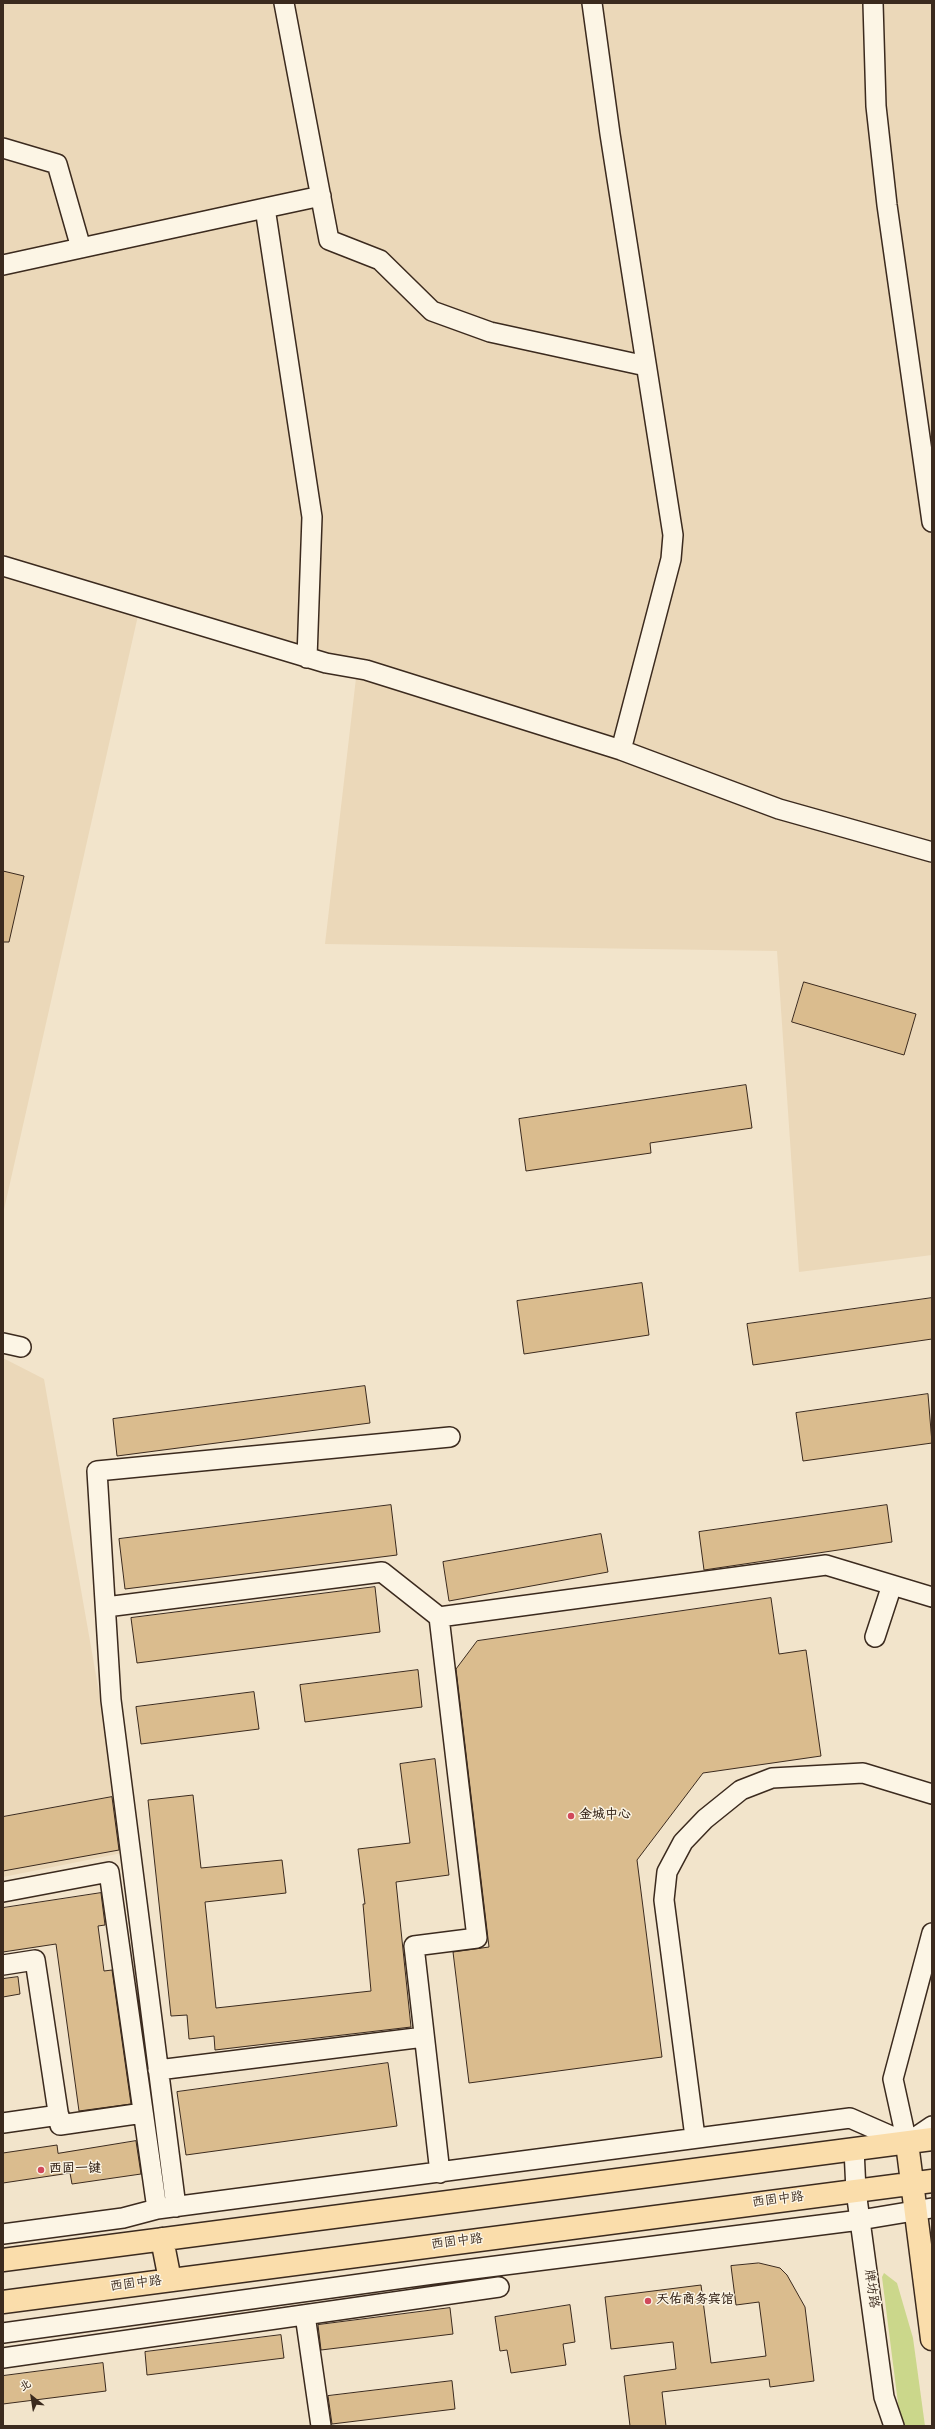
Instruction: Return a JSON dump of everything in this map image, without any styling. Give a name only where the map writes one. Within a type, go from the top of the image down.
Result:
[{"type":"main road","points":[[3,2260],[932,2139]]},
{"type":"main road","points":[[907,2143],[922,2183],[931,2332]]},
{"type":"main road","name":"西固中路","points":[[3,2302],[922,2183]]},
{"type":"main road","points":[[162,2239],[170,2280]]},
{"type":"street","points":[[284,3],[329,240],[380,260],[432,311],[490,332],[646,366]]},
{"type":"street","points":[[592,3],[610,134],[672,535],[671,559],[621,750]]},
{"type":"street","points":[[876,3],[876,106],[887,205],[932,522]]},
{"type":"street","points":[[3,148],[57,164],[81,248]]},
{"type":"street","points":[[3,265],[321,196]]},
{"type":"street","points":[[265,208],[312,517],[307,658]]},
{"type":"street","points":[[3,566],[307,658],[366,670],[621,750],[779,809],[932,852]]},
{"type":"street","points":[[3,1343],[21,1347]]},
{"type":"street","points":[[176,2207],[111,1700],[97,1471],[450,1437]]},
{"type":"street","points":[[439,1617],[826,1565],[932,1597]]},
{"type":"street","points":[[106,1607],[382,1572],[439,1617],[477,1938],[414,1946],[440,2173]]},
{"type":"street","points":[[875,1637],[892,1585]]},
{"type":"street","points":[[695,2137],[664,1900],[666,1872],[683,1842],[705,1819],[741,1790],[772,1778],[863,1773],[932,1794]]},
{"type":"street","points":[[3,1892],[108,1872],[157,2209]]},
{"type":"street","points":[[907,2143],[893,2079],[932,1933]]},
{"type":"street","points":[[3,1965],[35,1960],[60,2125],[143,2113]]},
{"type":"street","points":[[158,2070],[424,2037]]},
{"type":"street","points":[[3,2124],[59,2115]]},
{"type":"street","points":[[3,2234],[123,2218],[157,2209],[440,2173],[695,2137],[850,2118],[907,2143]]},
{"type":"street","points":[[907,2143],[932,2126]]},
{"type":"street","name":"牌坊路","points":[[854,2149],[856,2191],[884,2397],[894,2426]]},
{"type":"street","points":[[3,2333],[433,2274],[860,2220],[924,2210]]},
{"type":"street","points":[[3,2358],[499,2287]]},
{"type":"street","points":[[305,2315],[321,2426]]},
{"type":"shaded area","points":[[3,3],[932,3],[932,1255],[799,1272],[777,951],[325,944],[358,661],[3,573]]},
{"type":"shaded area","points":[[3,576],[139,611],[3,1214]]},
{"type":"shaded area","points":[[3,1358],[44,1379],[127,1852],[3,1877]]},
{"type":"green space","points":[[884,2273],[897,2283],[913,2338],[925,2426],[904,2426],[900,2419],[882,2277]]},
{"type":"building","points":[[3,871],[24,876],[9,942],[3,942]]},
{"type":"building","points":[[804,982],[916,1014],[904,1055],[792,1022]]},
{"type":"building","points":[[746,1085],[752,1128],[650,1143],[651,1153],[526,1171],[519,1119]]},
{"type":"building","points":[[642,1283],[649,1335],[524,1354],[517,1301]]},
{"type":"building","points":[[932,1298],[932,1339],[753,1365],[747,1324]]},
{"type":"building","points":[[365,1386],[370,1423],[117,1456],[113,1419]]},
{"type":"building","points":[[928,1394],[932,1443],[803,1461],[796,1413]]},
{"type":"building","points":[[391,1505],[397,1555],[125,1589],[119,1539]]},
{"type":"building","points":[[887,1505],[892,1542],[704,1570],[699,1532]]},
{"type":"building","points":[[601,1534],[608,1572],[449,1601],[443,1562]]},
{"type":"building","points":[[375,1587],[380,1632],[137,1663],[131,1618]]},
{"type":"building","name":"金城中心","points":[[771,1598],[779,1654],[806,1650],[821,1756],[703,1773],[637,1860],[662,2057],[469,2083],[453,1952],[489,1947],[456,1669],[477,1641]]},
{"type":"building","points":[[418,1670],[422,1707],[305,1722],[300,1685]]},
{"type":"building","points":[[254,1692],[259,1729],[141,1744],[136,1707]]},
{"type":"building","points":[[435,1759],[449,1875],[396,1882],[411,2027],[215,2050],[214,2036],[189,2039],[187,2015],[171,2016],[148,1800],[193,1795],[201,1868],[282,1860],[286,1893],[205,1902],[216,2008],[371,1991],[363,1904],[365,1904],[358,1849],[410,1843],[400,1764]]},
{"type":"building","points":[[112,1797],[119,1850],[3,1871],[3,1817]]},
{"type":"building","points":[[101,1893],[105,1925],[98,1926],[104,1971],[112,1970],[131,2104],[79,2111],[56,1944],[3,1952],[3,1908]]},
{"type":"building","points":[[18,1977],[20,1994],[3,1997],[3,1979]]},
{"type":"building","points":[[388,2063],[397,2126],[186,2155],[177,2092]]},
{"type":"building","points":[[136,2141],[141,2174],[72,2184],[70,2173],[3,2183],[3,2153],[57,2145],[58,2153]]},
{"type":"building","points":[[759,2263],[780,2268],[787,2275],[805,2307],[814,2381],[770,2387],[769,2379],[662,2392],[666,2426],[630,2426],[624,2376],[676,2369],[673,2342],[611,2349],[605,2297],[701,2285],[711,2363],[766,2356],[759,2302],[736,2305],[731,2266]]},
{"type":"building","points":[[570,2305],[575,2342],[563,2344],[566,2365],[511,2373],[507,2350],[500,2351],[495,2317]]},
{"type":"building","points":[[450,2308],[453,2334],[321,2350],[318,2325]]},
{"type":"building","points":[[281,2335],[284,2358],[147,2375],[145,2352]]},
{"type":"building","points":[[103,2363],[106,2391],[3,2404],[3,2376]]},
{"type":"building","points":[[452,2381],[455,2409],[332,2424],[328,2396]]},
{"type":"place","name":"金城中心","points":[[571,1816]]},
{"type":"place","name":"西固一键","points":[[41,2170]]},
{"type":"place","name":"天佑商务宾馆","points":[[648,2301]]}]
